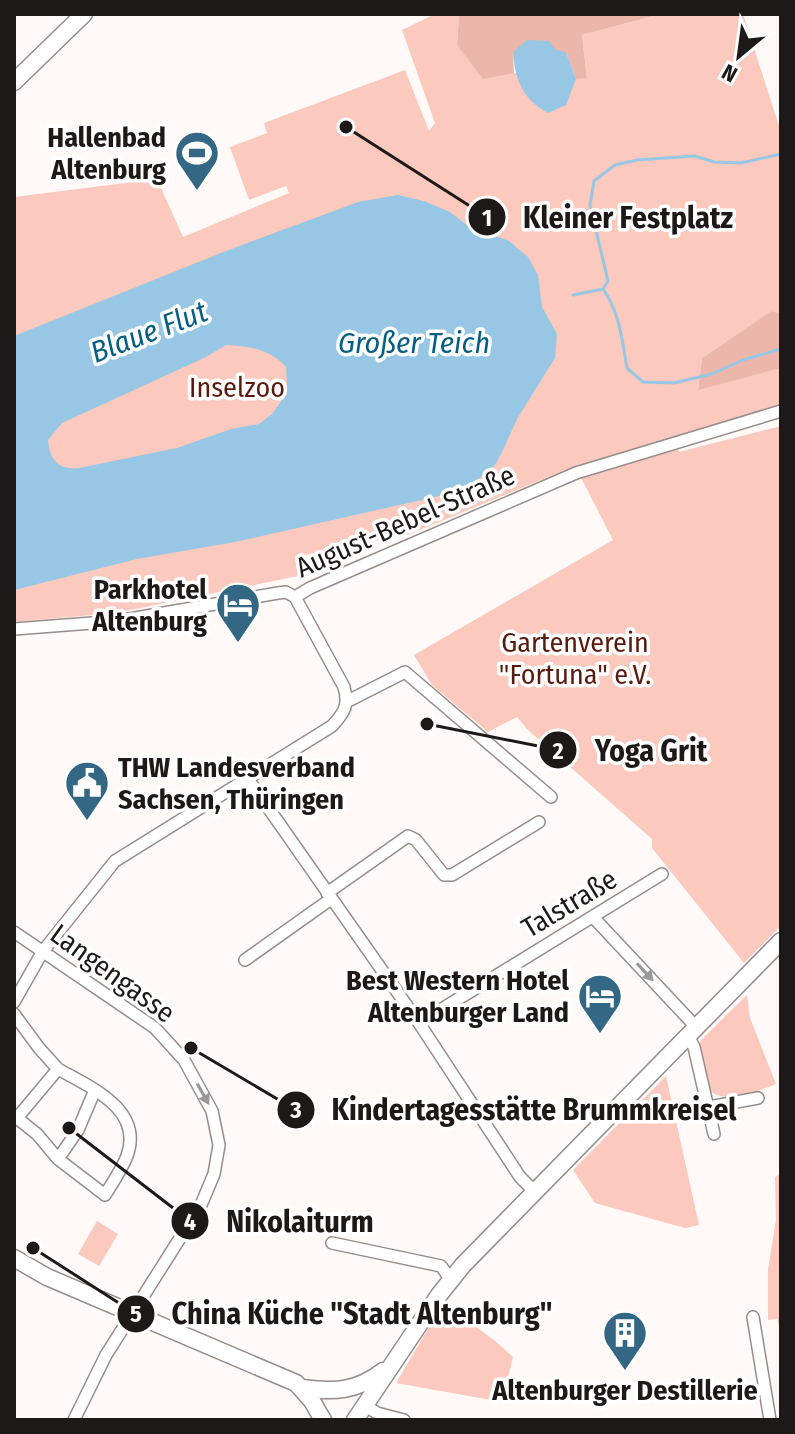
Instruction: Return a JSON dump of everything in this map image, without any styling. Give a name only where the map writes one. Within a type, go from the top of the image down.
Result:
[{"type":"main road","points":[[14,82],[84,14]]},
{"type":"main road","points":[[355,1420],[451,1280],[781,941]]},
{"type":"main road","points":[[14,1258],[47,1277],[296,1383],[323,1420]]},
{"type":"main road","points":[[302,1388],[336,1392],[357,1388],[391,1364]]},
{"type":"street","name":"August-Bebel-Straße","points":[[14,629],[118,621],[286,592],[295,597],[576,473],[781,411]]},
{"type":"street","points":[[14,1002],[43,951],[115,861],[332,726],[344,713],[348,701],[344,687],[295,597]]},
{"type":"street","points":[[348,701],[405,672],[551,797]]},
{"type":"street","points":[[248,779],[419,1023],[520,1177],[535,1192]]},
{"type":"street","points":[[245,960],[408,836],[416,840],[444,875],[452,875],[539,822]]},
{"type":"street","name":"Talstraße","points":[[419,1023],[662,874]]},
{"type":"street","points":[[593,917],[692,1032],[714,1134]]},
{"type":"street","name":"Langengasse","points":[[14,932],[155,1028],[184,1060],[212,1111],[219,1145],[214,1174],[201,1205],[106,1355],[74,1420]]},
{"type":"street","points":[[14,1014],[58,1069],[116,1104],[125,1116],[130,1144],[125,1160],[105,1195],[58,1159],[37,1134],[16,1117],[58,1069]]},
{"type":"street","points":[[58,1159],[78,1130],[95,1090]]},
{"type":"street","points":[[709,1107],[758,1098]]},
{"type":"street","points":[[332,1243],[441,1266],[451,1280]]},
{"type":"street","points":[[753,1317],[770,1420]]},
{"type":"street","points":[[364,1405],[377,1413],[404,1420]]},
{"type":"green space","points":[[435,14],[459,14],[457,45],[514,73],[587,77],[582,35],[661,14],[743,14],[781,132],[781,313],[771,311],[702,358],[698,389],[781,368],[781,407],[675,440],[679,452],[781,426],[781,926],[744,963],[652,848],[652,839],[517,717],[488,732],[432,685],[414,655],[613,540],[575,466],[410,534],[300,556],[303,575],[115,613],[14,622],[14,197],[157,179],[183,237],[289,193],[286,186],[249,200],[230,147],[267,133],[264,123],[405,70],[429,131],[435,123],[402,30]]},
{"type":"green space","points":[[747,995],[750,1018],[776,1084],[734,1097],[717,1095],[710,1091],[698,1049],[701,1040]]},
{"type":"green space","points":[[666,1076],[699,1225],[685,1228],[595,1203],[573,1170]]},
{"type":"green space","points":[[781,1174],[781,1333],[777,1319],[768,1320],[768,1269],[776,1220],[775,1177]]},
{"type":"green space","points":[[97,1221],[118,1234],[99,1266],[78,1254]]},
{"type":"green space","points":[[435,1317],[467,1320],[513,1357],[502,1402],[396,1383]]},
{"type":"shaded area","points":[[459,14],[661,14],[582,35],[587,78],[576,79],[566,52],[513,52],[514,73],[483,79],[457,45]]},
{"type":"shaded area","points":[[771,311],[781,313],[781,368],[698,390],[702,358]]},
{"type":"water","points":[[527,40],[549,41],[556,50],[566,52],[576,79],[566,105],[548,113],[526,95],[518,79],[513,52]]},
{"type":"water","name":"Großer Teich","points":[[398,195],[424,201],[450,212],[468,226],[509,241],[528,257],[538,275],[542,307],[557,334],[555,358],[517,419],[495,465],[466,490],[235,542],[137,559],[14,590],[14,336],[358,202]],"holes":[[[226,345],[266,352],[286,367],[287,384],[282,400],[272,414],[259,424],[231,429],[177,448],[79,468],[60,465],[53,458],[48,440],[62,423]]]},
{"type":"waterway","name":"Blaue Flut","points":[[603,289],[608,281],[590,205],[594,181],[615,165],[637,160],[695,156],[714,162],[741,163],[781,154]]},
{"type":"waterway","name":"Blaue Flut","points":[[573,295],[603,289],[617,317],[627,368],[643,382],[674,383],[712,374],[743,360],[781,349]]},
{"type":"place","name":"Kleiner Festplatz","points":[[346,127]]},
{"type":"place","name":"Hallenbad Altenburg","points":[[197,192]]},
{"type":"place","name":"Parkhotel Altenburg","points":[[238,644]]},
{"type":"place","name":"Yoga Grit","points":[[427,724]]},
{"type":"place","name":"THW Landesverband Sachsen, Thüringen","points":[[87,822]]},
{"type":"place","name":"Best Western Hotel Altenburger Land","points":[[600,1035]]},
{"type":"place","name":"Kindertagesstätte Brummkreisel","points":[[191,1048]]},
{"type":"place","name":"Nikolaiturm","points":[[69,1128]]},
{"type":"place","name":"China Küche \"Stadt Altenburg\"","points":[[33,1248]]},
{"type":"place","name":"Altenburger Destillerie","points":[[625,1372]]},
{"type":"park label","name":"Inselzoo","points":[[237,387]]},
{"type":"park label","name":"Gartenverein \"Fortuna\" e.V.","points":[[575,658]]}]
